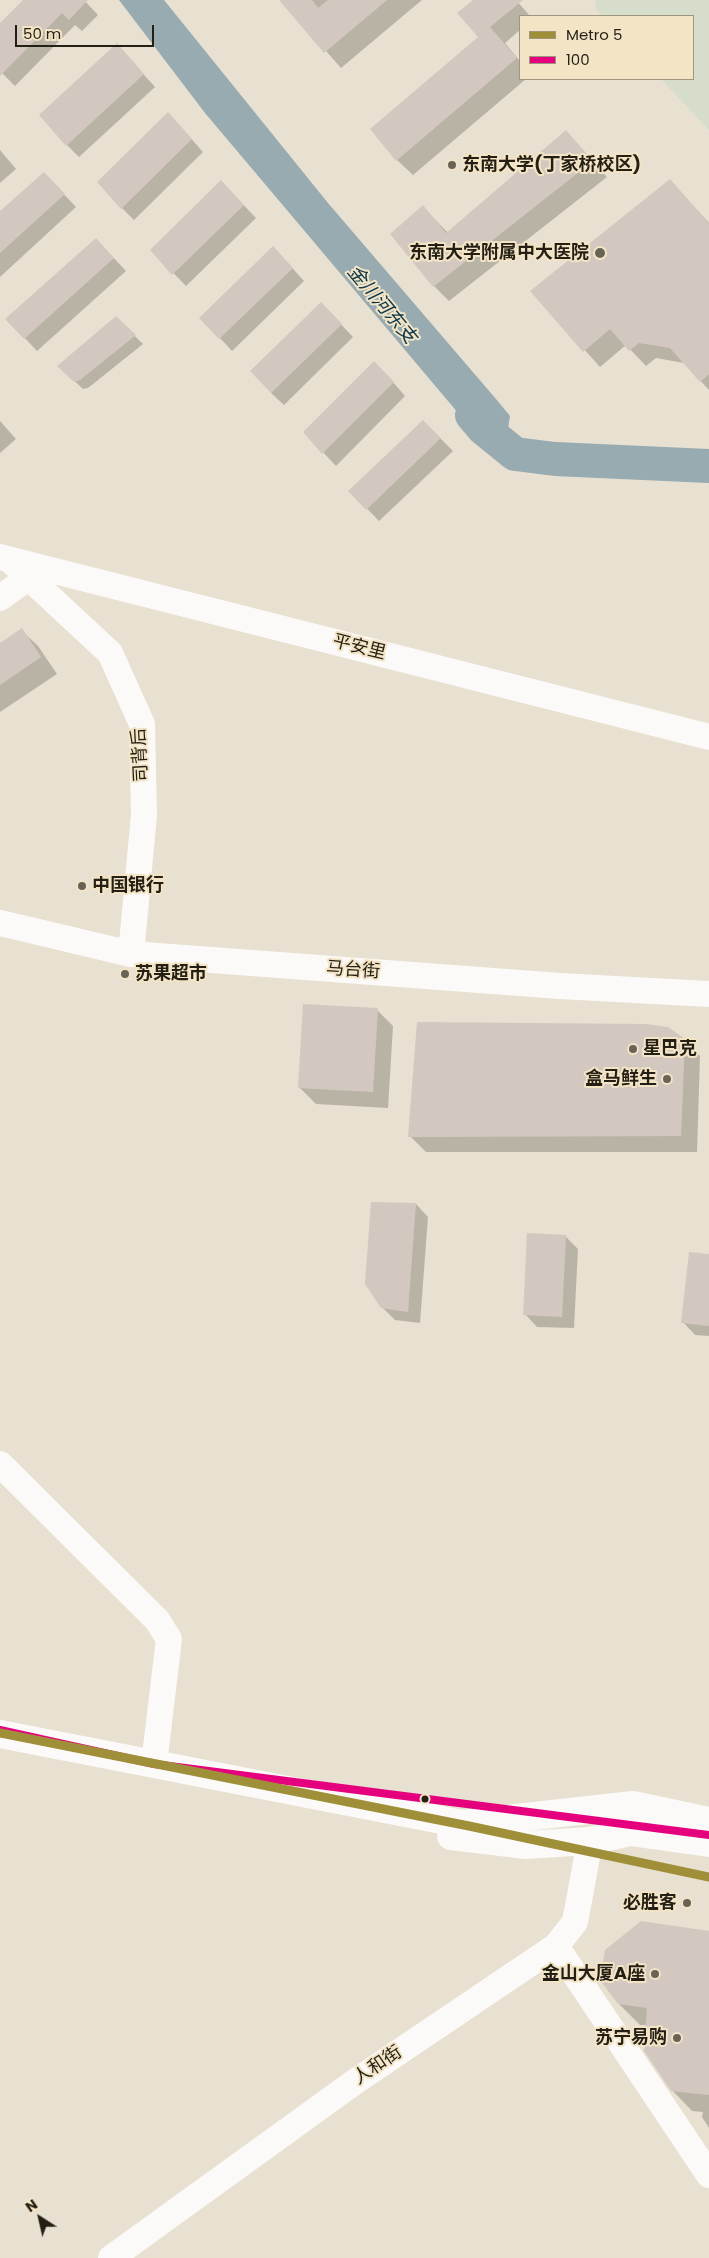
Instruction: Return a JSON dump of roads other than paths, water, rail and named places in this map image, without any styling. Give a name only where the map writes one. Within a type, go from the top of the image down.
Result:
[{"type":"main road","points":[[0,1734],[462,1824],[633,1805],[709,1821]]},
{"type":"main road","points":[[0,1748],[460,1838],[526,1845],[590,1841],[630,1832],[709,1844]]},
{"type":"street","name":"司背后","points":[[3,555],[110,653],[142,724],[144,815],[131,954]]},
{"type":"street","name":"平安里","points":[[3,555],[709,737]]},
{"type":"street","points":[[0,598],[28,578]]},
{"type":"street","name":"马台街","points":[[0,923],[131,954],[550,986],[709,994]]},
{"type":"street","points":[[0,1464],[157,1620],[169,1639],[154,1764]]},
{"type":"street","name":"人和街","points":[[111,2258],[356,2081],[556,1946],[575,1922],[590,1841]]},
{"type":"street","points":[[556,1946],[709,2175]]},
{"type":"water","points":[[119,0],[164,0],[328,203],[496,399],[510,416],[502,465],[205,113]]},
{"type":"waterway","name":"金川河东支","points":[[472,415],[483,428],[515,454],[555,459],[709,466]]},
{"type":"metro line","name":"5","points":[[0,1733],[469,1826],[709,1877]]},
{"type":"place","name":"东南大学(丁家桥校区)","points":[[452,165]]},
{"type":"place","name":"东南大学附属中大医院","points":[[600,253]]},
{"type":"place","name":"中国银行","points":[[82,886]]},
{"type":"place","name":"苏果超市","points":[[125,974]]},
{"type":"place","name":"星巴克","points":[[633,1049]]},
{"type":"place","name":"盒马鲜生","points":[[667,1079]]},
{"type":"place","name":"必胜客","points":[[687,1903]]},
{"type":"place","name":"金山大厦A座","points":[[655,1974]]},
{"type":"place","name":"苏宁易购","points":[[677,2038]]}]
